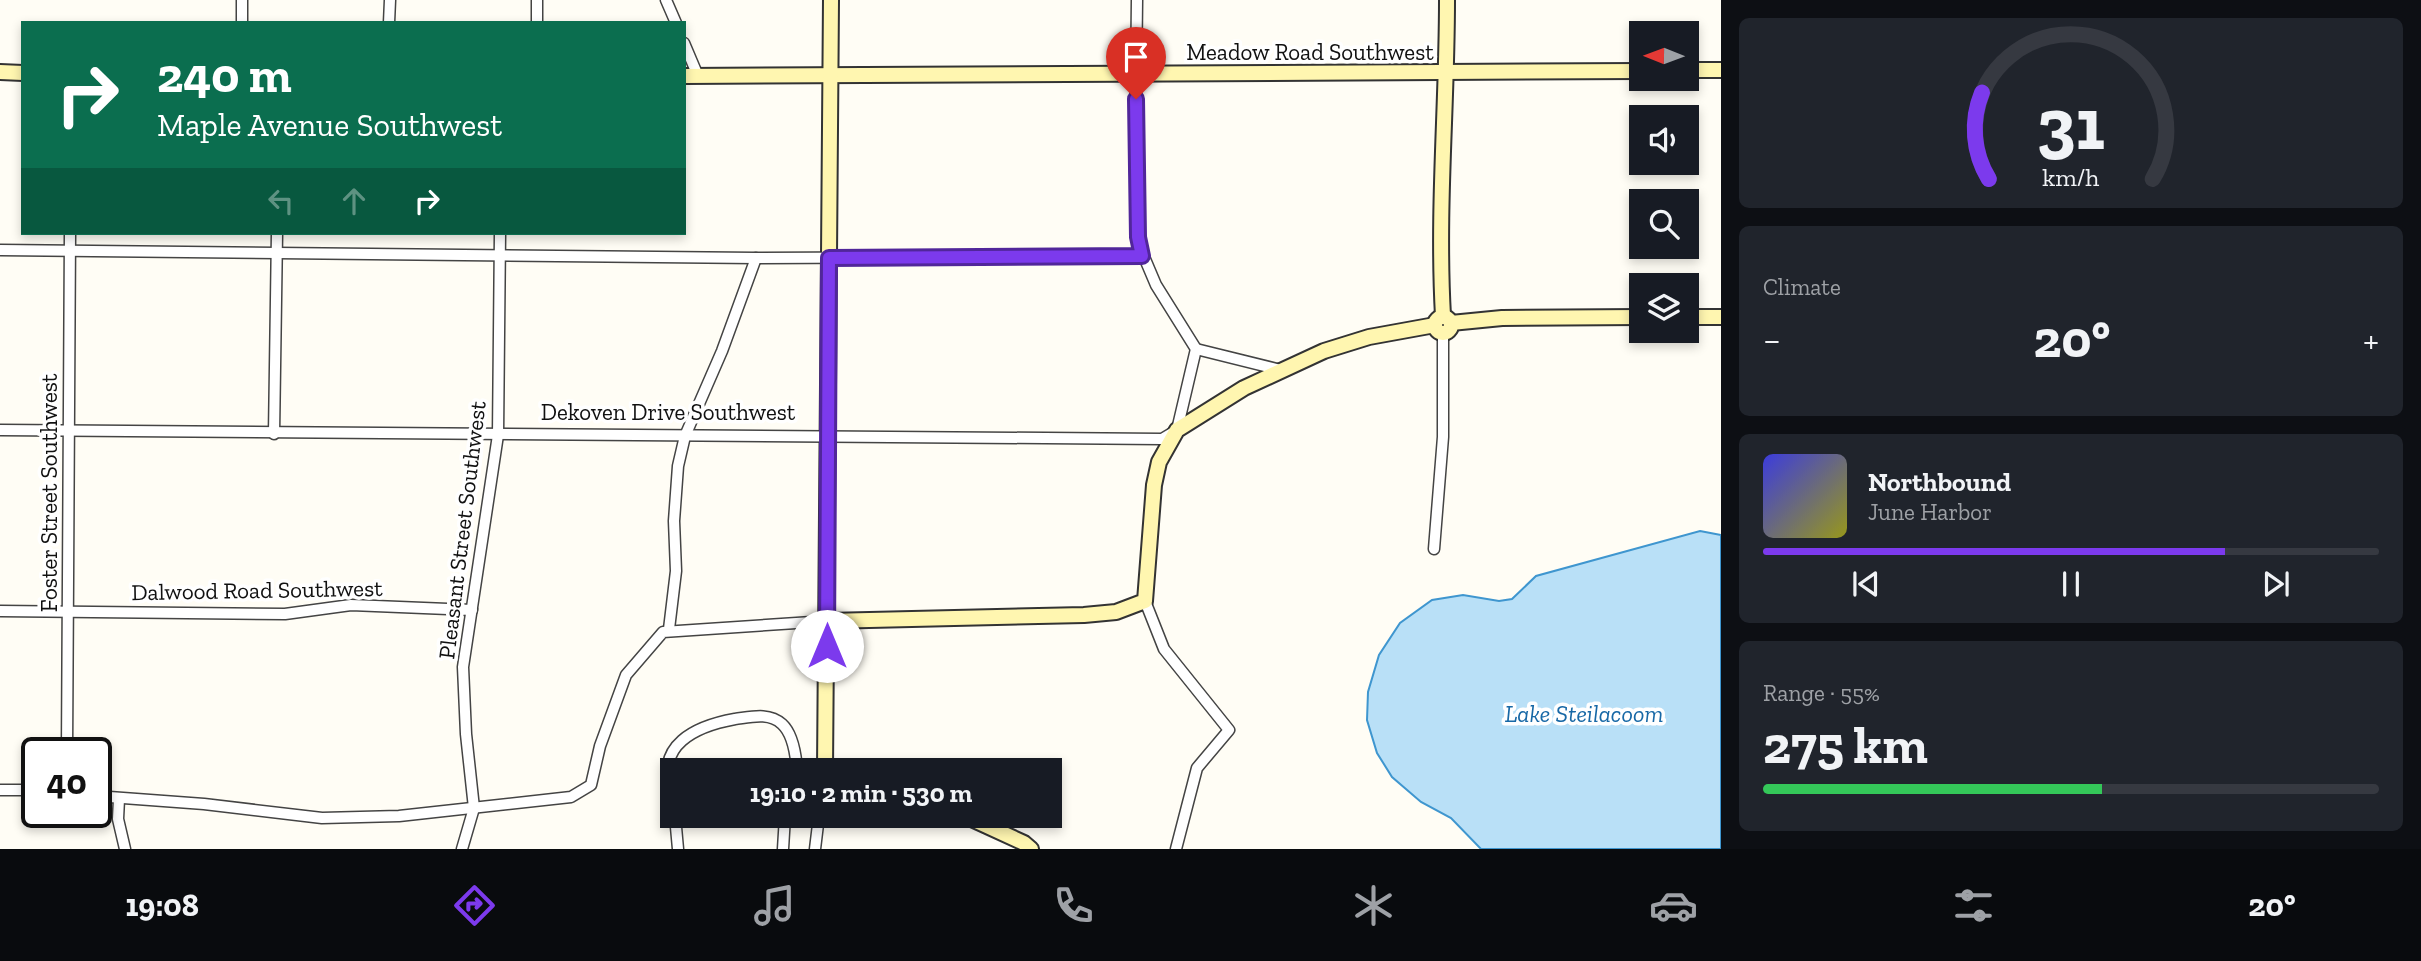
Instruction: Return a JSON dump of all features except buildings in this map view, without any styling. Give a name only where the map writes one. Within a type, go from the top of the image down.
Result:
[{"type":"street","points":[[242,0],[242,21]]},
{"type":"street","points":[[389,21],[390,0]]},
{"type":"street","points":[[537,0],[537,21]]},
{"type":"street","points":[[666,0],[675,21]]},
{"type":"street","points":[[1137,0],[1136,179],[1142,256],[1196,349],[1177,430],[1159,462],[1154,485],[1145,601],[1164,649],[1228,730],[1197,768],[1176,849]]},
{"type":"street","points":[[1434,549],[1443,437],[1439,199],[1447,74],[1447,0]]},
{"type":"street","points":[[825,758],[833,77],[829,3]]},
{"type":"street","points":[[686,52],[691,76]]},
{"type":"street","points":[[1699,70],[1721,70]]},
{"type":"street","name":"Meadow Road Southwest","points":[[691,76],[1136,76],[1629,71]]},
{"type":"street","points":[[0,72],[21,73]]},
{"type":"street","name":"Foster Street Southwest","points":[[67,737],[71,235]]},
{"type":"street","points":[[274,434],[277,235]]},
{"type":"street","name":"Pleasant Street Southwest","points":[[474,808],[463,667],[498,435],[500,235]]},
{"type":"street","points":[[0,250],[756,258],[1142,256]]},
{"type":"street","points":[[668,629],[676,571],[676,491],[685,436],[722,351],[756,258]]},
{"type":"street","name":"Dekoven Drive Southwest","points":[[0,430],[1162,439],[1281,370],[1369,337],[1443,324],[1502,318],[1629,317]]},
{"type":"street","points":[[1699,317],[1721,317]]},
{"type":"street","points":[[1196,349],[1281,370]]},
{"type":"street","points":[[112,798],[204,804],[322,818],[398,816],[571,797],[588,788],[625,675],[646,648],[668,629],[827,621],[1084,615],[1116,612],[1145,601]]},
{"type":"street","name":"Dalwood Road Southwest","points":[[0,611],[285,614],[351,606],[472,610]]},
{"type":"street","points":[[670,758],[692,732],[715,723],[769,716],[784,725],[792,742],[795,758]]},
{"type":"street","points":[[0,790],[21,790]]},
{"type":"street","points":[[119,799],[118,819],[125,849]]},
{"type":"street","points":[[461,849],[474,808]]},
{"type":"street","points":[[676,828],[678,849]]},
{"type":"street","points":[[783,849],[784,828]]},
{"type":"street","points":[[815,849],[818,828]]},
{"type":"street","points":[[992,828],[1031,849]]},
{"type":"water","name":"Lake Steilacoom","points":[[1700,531],[1721,535],[1721,849],[1481,849],[1451,818],[1421,802],[1392,777],[1377,753],[1367,720],[1368,692],[1379,655],[1400,623],[1432,600],[1463,595],[1499,601],[1512,599],[1536,576]]},
{"type":"route","points":[[827,646],[829,258],[1142,256],[1138,237],[1135,167],[1136,99]]}]
